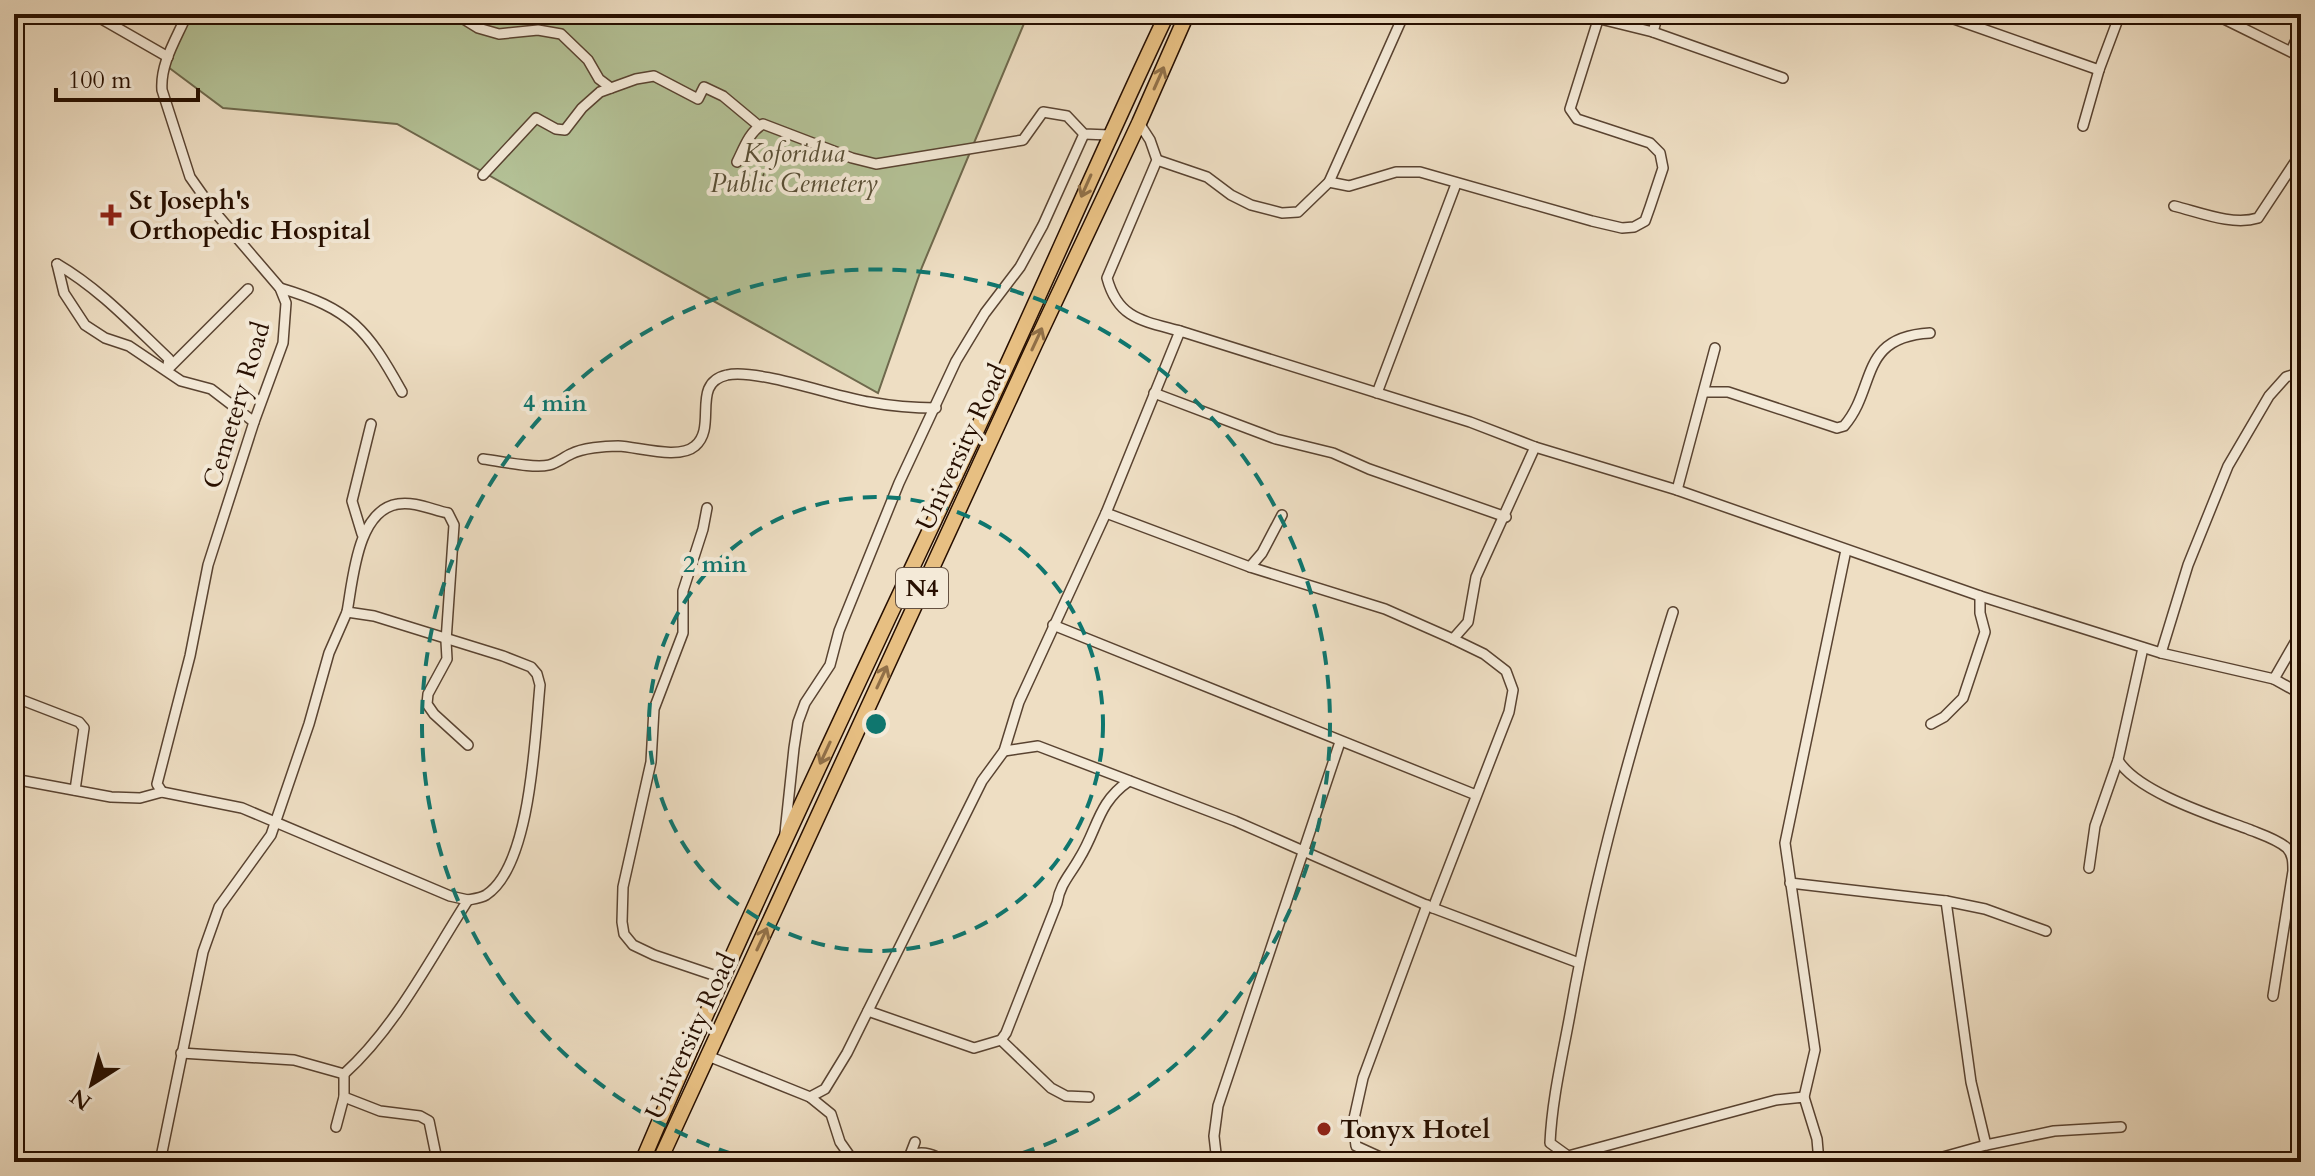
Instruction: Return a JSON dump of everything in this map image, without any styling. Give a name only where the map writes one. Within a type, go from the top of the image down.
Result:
[{"type":"highway","name":"University Road","points":[[642,1162],[785,837],[1167,14]]},
{"type":"highway","name":"University Road","points":[[659,1162],[1187,14]]},
{"type":"street","points":[[93,14],[168,57]]},
{"type":"street","name":"Cemetery Road","points":[[162,792],[157,784],[190,656],[208,565],[283,343],[286,303],[280,288],[214,211],[190,177],[162,90],[168,57],[187,14]]},
{"type":"street","points":[[1157,160],[1207,177],[1251,205],[1282,213],[1298,212],[1316,191],[1329,182],[1404,14]]},
{"type":"street","points":[[1580,14],[1653,32],[1783,78]]},
{"type":"street","points":[[1653,32],[1658,14]]},
{"type":"street","points":[[1940,14],[2099,70]]},
{"type":"street","points":[[2083,126],[2120,14]]},
{"type":"street","points":[[2214,14],[2296,54],[2301,29]]},
{"type":"street","points":[[457,15],[478,28],[499,34],[538,30],[561,34],[588,60],[599,79],[611,88]]},
{"type":"street","points":[[1329,182],[1349,186],[1396,172],[1420,172],[1622,228],[1634,227],[1645,221],[1663,168],[1660,153],[1650,143],[1577,119],[1570,109],[1598,20]]},
{"type":"street","points":[[483,175],[536,118],[556,129],[565,130],[594,97],[611,88],[654,76],[698,99],[704,87],[723,96],[759,126]]},
{"type":"street","points":[[737,162],[749,139],[763,124],[876,164],[1023,140],[1043,112],[1067,116],[1084,134],[1109,135]]},
{"type":"street","points":[[1139,123],[1150,140],[1157,160],[1107,278],[1112,296],[1123,311],[1142,320],[1470,422],[1535,447],[1677,490],[1980,596],[2143,648],[2274,679],[2301,694]]},
{"type":"street","points":[[785,837],[798,722],[805,703],[830,665],[855,588],[899,483],[956,361],[985,313],[1020,267],[1043,225],[1084,134]]},
{"type":"street","points":[[2174,206],[2230,219],[2248,221],[2258,218],[2301,153]]},
{"type":"street","points":[[1377,393],[1456,184]]},
{"type":"street","points":[[167,370],[169,359],[101,293],[57,264],[64,293],[85,325],[105,338],[129,346],[181,381],[211,389],[254,422]]},
{"type":"street","points":[[280,288],[317,300],[341,312],[361,328],[383,356],[402,392]]},
{"type":"street","points":[[167,370],[248,289]]},
{"type":"street","points":[[810,1097],[825,1089],[847,1053],[975,793],[1004,751],[1019,702],[1106,513],[1180,331]]},
{"type":"street","points":[[1705,392],[1728,392],[1837,428],[1844,426],[1855,410],[1865,379],[1879,356],[1895,340],[1909,334],[1930,333]]},
{"type":"street","points":[[1677,490],[1715,348]]},
{"type":"street","points":[[2161,653],[2188,565],[2228,466],[2269,396],[2286,377],[2301,372]]},
{"type":"street","points":[[483,459],[548,466],[573,452],[617,446],[687,451],[699,443],[706,431],[707,393],[721,377],[729,374],[767,379],[869,402],[936,408]]},
{"type":"street","points":[[1154,393],[1276,439],[1333,453],[1422,489],[1506,517]]},
{"type":"street","points":[[160,1162],[203,952],[219,907],[260,854],[276,822],[329,653],[347,612],[362,534],[352,501],[371,424]]},
{"type":"street","points":[[1453,639],[1468,622],[1476,577],[1506,517],[1535,447]]},
{"type":"street","points":[[362,534],[394,504],[408,503],[448,513],[451,517],[454,525],[447,659],[428,694],[427,704],[468,745]]},
{"type":"street","points":[[707,508],[683,591],[683,633],[654,709],[651,762],[623,887],[622,922],[624,934],[633,945],[722,978]]},
{"type":"street","points":[[1106,513],[1250,567],[1385,609],[1484,654],[1506,671],[1513,690],[1509,712],[1363,1078],[1353,1123],[1356,1146],[1385,1161]]},
{"type":"street","points":[[1250,567],[1262,553],[1282,515]]},
{"type":"street","points":[[1819,1162],[1817,1139],[1804,1097],[1815,1050],[1785,843],[1846,550]]},
{"type":"street","points":[[1931,724],[1944,717],[1963,698],[1985,632],[1980,596]]},
{"type":"street","points":[[14,779],[111,797],[140,798],[162,792],[242,808],[450,896],[468,900],[485,896],[503,876],[517,851],[540,685],[537,674],[531,667],[374,616],[347,612]]},
{"type":"street","points":[[1568,1156],[1550,1143],[1579,963],[1629,755],[1673,612]]},
{"type":"street","points":[[1053,625],[1476,795]]},
{"type":"street","points":[[2274,679],[2301,632]]},
{"type":"street","points":[[2089,868],[2091,839],[2118,760],[2143,648]]},
{"type":"street","points":[[14,697],[79,722],[84,728],[75,790]]},
{"type":"street","points":[[1217,1162],[1214,1136],[1218,1106],[1340,742]]},
{"type":"street","points":[[1004,751],[1038,746],[1235,821],[1430,906],[1579,963]]},
{"type":"street","points":[[2118,760],[2140,781],[2183,804],[2268,837],[2287,849],[2293,858],[2273,996]]},
{"type":"street","points":[[1001,1040],[1057,903],[1059,888],[1081,857],[1102,808],[1112,793],[1129,781]]},
{"type":"street","points":[[1790,883],[1946,901],[1985,909],[2046,931]]},
{"type":"street","points":[[336,1127],[344,1097],[344,1074],[388,1025],[468,900]]},
{"type":"street","points":[[1946,901],[1971,1082],[1986,1145]]},
{"type":"street","points":[[868,1011],[974,1048],[1001,1040]]},
{"type":"street","points":[[1001,1040],[1051,1088],[1066,1096],[1089,1097]]},
{"type":"street","points":[[181,1053],[294,1060],[344,1074]]},
{"type":"street","points":[[708,1056],[810,1097],[831,1114],[840,1142],[852,1159],[861,1162]]},
{"type":"street","points":[[344,1097],[380,1111],[420,1116],[429,1121],[436,1155],[433,1162]]},
{"type":"street","points":[[1518,1162],[1568,1156],[1776,1100],[1804,1097]]},
{"type":"street","points":[[1925,1162],[2054,1131],[2121,1127]]},
{"type":"street","points":[[906,1159],[915,1142]]},
{"type":"street","points":[[906,1159],[918,1152],[933,1154],[947,1162]]},
{"type":"street","points":[[1367,1162],[1385,1161]]},
{"type":"green space","name":"Koforidua Public Cemetery","points":[[189,14],[1028,14],[922,267],[878,393],[397,124],[223,108],[168,67]]},
{"type":"place","name":"St Joseph's Orthopedic Hospital","points":[[111,215]]},
{"type":"place","name":"Tonyx Hotel","points":[[1324,1129]]}]
